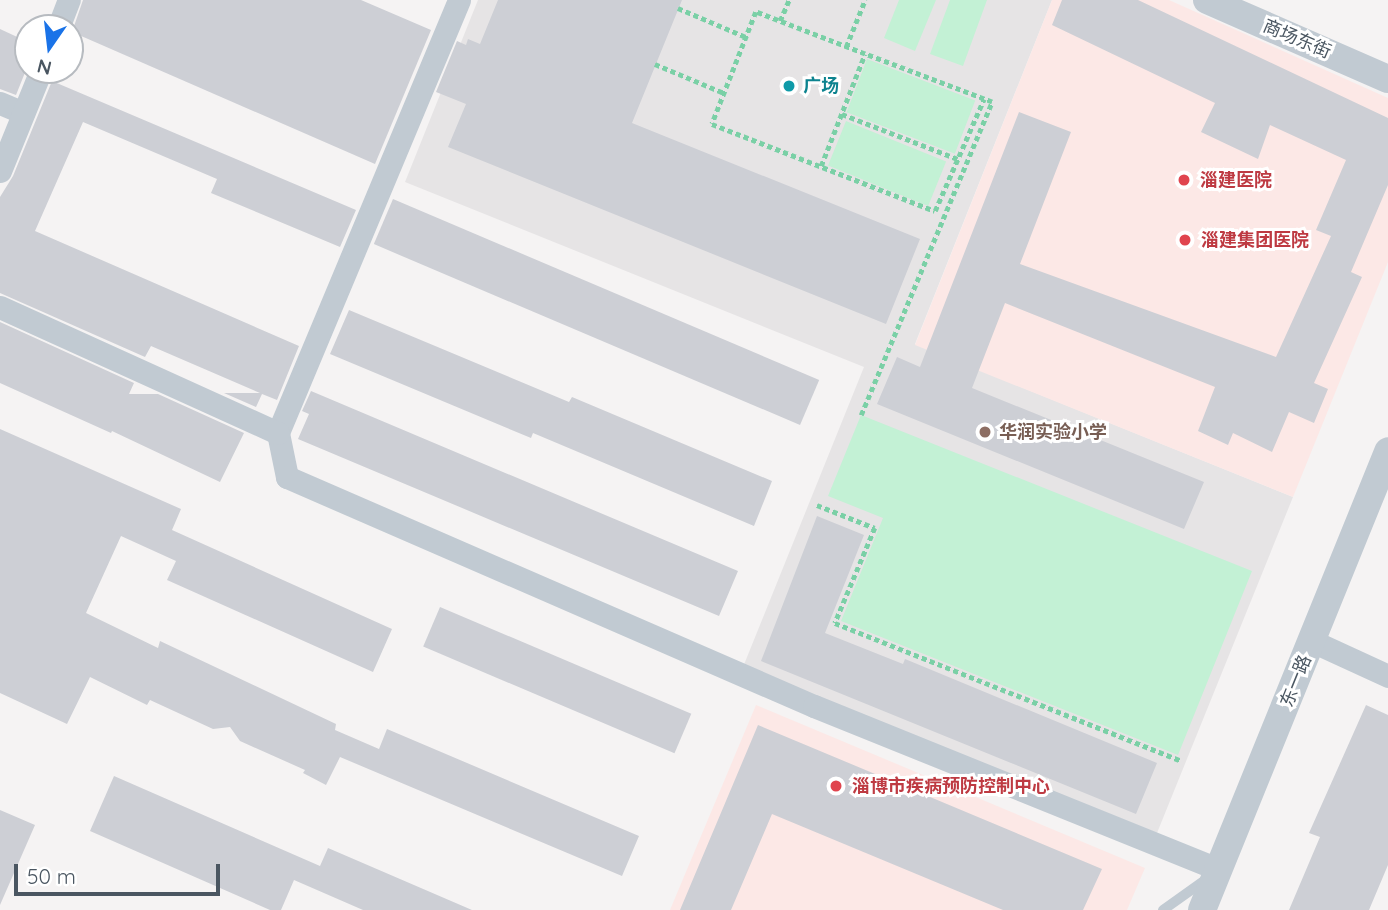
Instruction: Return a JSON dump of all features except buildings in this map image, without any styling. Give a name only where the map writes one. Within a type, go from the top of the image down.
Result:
[{"type":"street","points":[[459,0],[278,433],[287,477],[814,706],[1219,870]]},
{"type":"street","name":"商场东街","points":[[1207,0],[1388,79]]},
{"type":"street","points":[[0,171],[35,84]]},
{"type":"street","points":[[0,103],[23,113]]},
{"type":"street","points":[[0,307],[278,433]]},
{"type":"street","name":"东一路","points":[[1202,910],[1388,451]]},
{"type":"street","points":[[1312,641],[1388,676]]},
{"type":"lane","points":[[1163,910],[1219,870]]},
{"type":"path","points":[[780,21],[789,0]]},
{"type":"path","points":[[846,47],[865,0]]},
{"type":"path","points":[[678,8],[746,37]]},
{"type":"path","points":[[861,415],[992,102],[756,12],[724,93],[712,124],[935,211],[984,99]]},
{"type":"path","points":[[821,166],[865,54]]},
{"type":"path","points":[[655,64],[724,93]]},
{"type":"path","points":[[842,114],[958,159]]},
{"type":"path","points":[[817,505],[875,528],[835,623],[1181,761]]},
{"type":"shaded area","name":"华润实验小学","points":[[478,0],[1052,0],[915,344],[1293,497],[1157,833],[743,667],[864,367],[405,182]]},
{"type":"shaded area","name":"淄建医院","points":[[1052,0],[1169,0],[1388,98],[1388,262],[1293,497],[915,345]]},
{"type":"shaded area","name":"淄博市疾病预防控制中心","points":[[756,705],[1145,868],[1127,910],[670,910]]},
{"type":"green space","points":[[899,0],[936,0],[915,51],[884,38]]},
{"type":"green space","points":[[950,0],[987,0],[963,66],[930,54]]},
{"type":"green space","points":[[867,59],[975,101],[955,154],[847,112]]},
{"type":"green space","points":[[846,121],[946,161],[928,206],[828,166]]},
{"type":"green space","points":[[861,415],[1252,571],[1178,755],[841,621],[883,518],[828,496]]},
{"type":"place","name":"广场","points":[[789,86]]},
{"type":"place","name":"淄建医院","points":[[1184,180]]},
{"type":"place","name":"淄建集团医院","points":[[1185,240]]},
{"type":"place","name":"华润实验小学","points":[[985,432]]},
{"type":"place","name":"淄博市疾病预防控制中心","points":[[836,786]]}]
